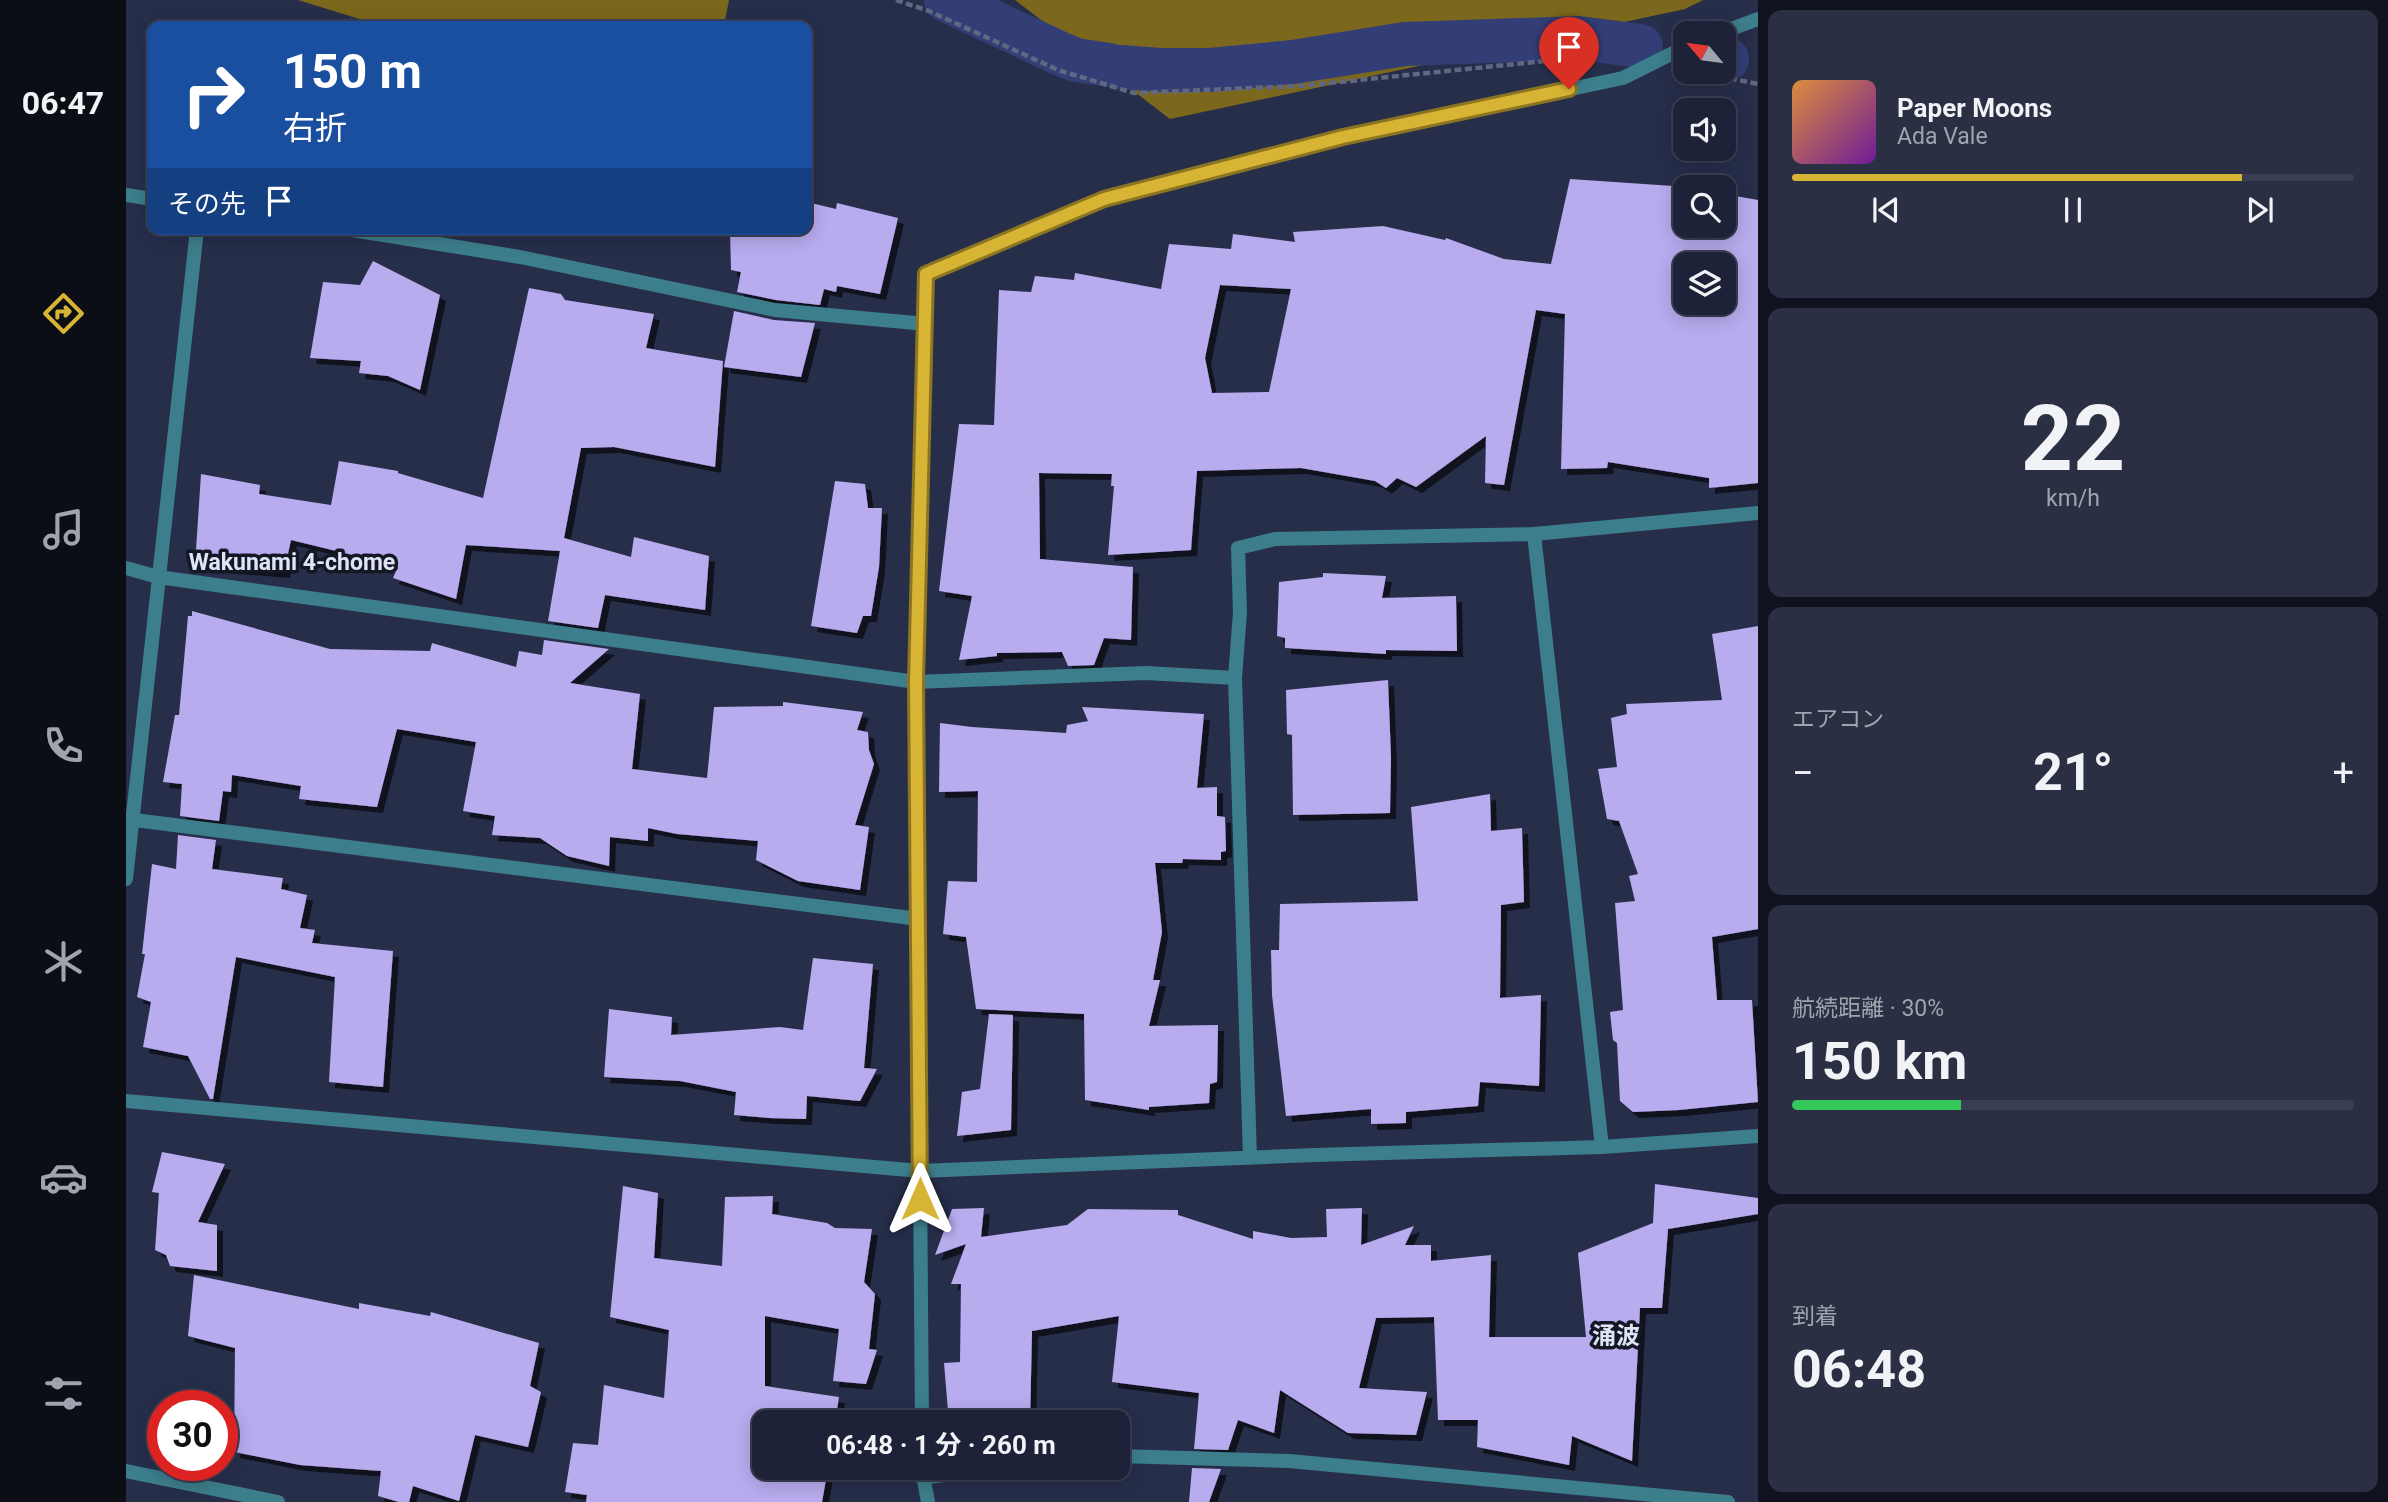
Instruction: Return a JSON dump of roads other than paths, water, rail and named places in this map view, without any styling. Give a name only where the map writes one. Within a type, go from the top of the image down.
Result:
[{"type":"street","points":[[1736,27],[1758,19]]},
{"type":"street","points":[[922,1410],[916,682],[926,274],[1104,199],[1343,137],[1623,78],[1673,53]]},
{"type":"street","points":[[126,195],[147,198]]},
{"type":"street","points":[[126,879],[129,819],[196,235]]},
{"type":"street","points":[[383,235],[520,257],[775,310],[926,324]]},
{"type":"street","points":[[1250,1158],[1236,678],[1240,612],[1238,548],[1275,539],[1534,534],[1758,513]]},
{"type":"street","points":[[1534,534],[1602,1147]]},
{"type":"street","points":[[126,568],[158,577],[916,682],[1146,673],[1236,678]]},
{"type":"street","points":[[129,819],[919,919]]},
{"type":"street","points":[[126,1101],[920,1171],[1602,1147],[1758,1136]]},
{"type":"street","points":[[1130,1456],[1289,1461],[1728,1502]]},
{"type":"street","points":[[126,1471],[278,1502]]},
{"type":"street","points":[[923,1480],[928,1502]]},
{"type":"waterway","points":[[946,0],[1076,60],[1109,65]]},
{"type":"waterway","points":[[1120,67],[1210,70],[1293,62],[1405,44],[1579,38],[1641,46]]},
{"type":"district","name":"Wakunami 4-chome","points":[[292,562]]},
{"type":"district","name":"涌波","points":[[1616,1336]]}]
